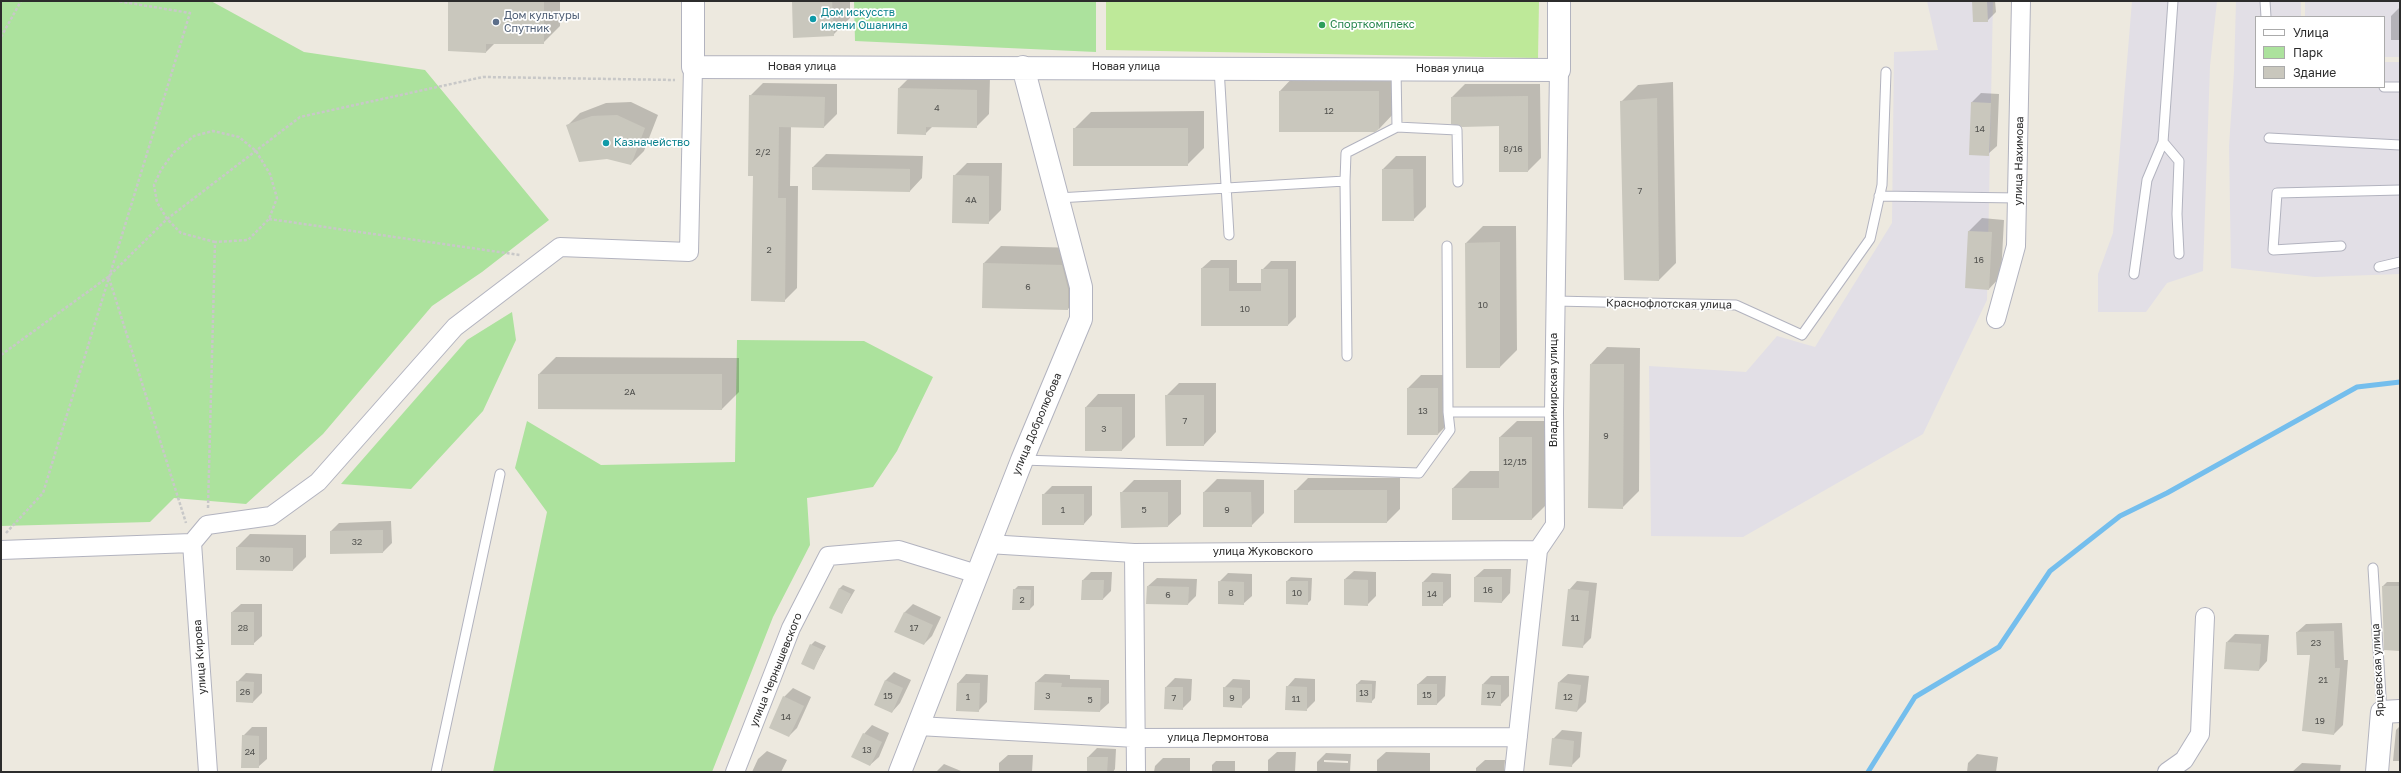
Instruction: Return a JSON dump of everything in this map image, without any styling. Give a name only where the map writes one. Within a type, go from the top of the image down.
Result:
[{"type":"street","points":[[1,550],[192,543],[208,525],[271,516],[318,482],[455,326],[560,247],[689,252],[693,1]]},
{"type":"street","name":"Владимирская улица","points":[[1514,772],[1538,550],[1555,525],[1554,412],[1559,1]]},
{"type":"street","name":"улица Нахимова","points":[[1996,319],[2016,246],[2021,1]]},
{"type":"street","name":"Новая улица","points":[[693,67],[1559,70]]},
{"type":"street","name":"улица Добролюбова","points":[[900,772],[988,544],[1081,319],[1081,287],[1023,67]]},
{"type":"street","name":"улица Кирова","points":[[192,543],[208,772]]},
{"type":"street","name":"улица Жуковского","points":[[988,544],[1134,553],[1538,550]]},
{"type":"street","name":"улица Чернышевского","points":[[735,772],[791,628],[828,556],[899,550],[977,574]]},
{"type":"street","points":[[1134,553],[1136,772]]},
{"type":"street","points":[[2167,772],[2184,760],[2200,734],[2205,617]]},
{"type":"street","name":"Ярцевская улица","points":[[2377,772],[2391,712]]},
{"type":"street","name":"улица Лермонтова","points":[[918,726],[1136,738],[1518,737]]},
{"type":"lane","points":[[2134,274],[2147,180],[2163,142],[2173,1]]},
{"type":"lane","points":[[2265,1],[2266,16]]},
{"type":"lane","points":[[1219,68],[1229,235]]},
{"type":"lane","points":[[1396,69],[1397,127]]},
{"type":"lane","name":"Краснофлотская улица","points":[[1555,301],[1736,305],[1802,335],[1870,239],[1882,185],[1886,72]]},
{"type":"lane","points":[[2385,87],[2400,87]]},
{"type":"lane","points":[[1347,356],[1346,154],[1397,127],[1457,130],[1458,182]]},
{"type":"lane","points":[[2269,138],[2400,145]]},
{"type":"lane","points":[[2163,142],[2179,160],[2177,214],[2179,254]]},
{"type":"lane","points":[[1057,198],[1345,181]]},
{"type":"lane","points":[[2341,246],[2273,250],[2277,193],[2400,190]]},
{"type":"lane","points":[[1879,196],[2018,198]]},
{"type":"lane","points":[[1022,460],[1419,474],[1450,430],[1448,412],[1447,246]]},
{"type":"lane","points":[[2379,267],[2400,262]]},
{"type":"lane","points":[[1448,412],[1554,412]]},
{"type":"lane","points":[[436,772],[500,474]]},
{"type":"lane","name":"Ярцевская улица","points":[[2373,568],[2391,712]]},
{"type":"path","points":[[1,37],[21,1]]},
{"type":"path","points":[[1,538],[43,494],[108,277],[190,14],[117,1]]},
{"type":"path","points":[[1,355],[108,277],[167,219],[300,117],[483,77],[678,80],[693,67]]},
{"type":"path","points":[[213,131],[232,135],[238,137],[256,151],[270,174],[277,198],[269,219],[248,240],[215,242],[182,233],[167,219],[157,202],[154,185],[161,170],[174,152],[194,136],[213,131]]},
{"type":"path","points":[[269,219],[545,259]]},
{"type":"path","points":[[208,525],[215,242]]},
{"type":"path","points":[[108,277],[192,543]]},
{"type":"shaded area","points":[[1927,1],[1993,1],[1987,300],[1923,434],[1743,537],[1651,536],[1649,366],[1746,372],[1777,336],[1815,347],[1892,223],[1894,52],[1938,50]]},
{"type":"shaded area","points":[[2132,1],[2217,1],[2210,66],[2203,271],[2167,283],[2146,312],[2098,312],[2098,274],[2113,233]]},
{"type":"shaded area","points":[[2236,1],[2301,1],[2301,16],[2255,16],[2255,88],[2385,88],[2385,62],[2400,62],[2400,274],[2315,277],[2231,268],[2229,146],[2234,72]]},
{"type":"shaded area","points":[[2305,1],[2400,1],[2400,57],[2385,57],[2385,16],[2305,16]]},
{"type":"green space","points":[[1,1],[211,1],[304,52],[425,70],[549,220],[482,272],[432,306],[323,434],[246,504],[174,498],[150,522],[1,526]]},
{"type":"green space","points":[[854,1],[1096,1],[1096,52],[855,41]]},
{"type":"green space","name":"Спорткомплекс","points":[[1106,1],[1539,1],[1538,58],[1106,50]]},
{"type":"green space","points":[[512,312],[516,340],[483,411],[411,489],[341,484],[467,340]]},
{"type":"green space","points":[[737,340],[864,341],[933,377],[897,451],[873,487],[807,498],[810,545],[773,617],[712,772],[493,772],[547,512],[515,468],[527,421],[601,465],[735,462]]},
{"type":"building","name":"Дом культуры Спутник","points":[[448,1],[544,1],[544,44],[486,44],[486,53],[448,51]]},
{"type":"building","name":"Дом искусств имени Ошанина","points":[[792,1],[832,1],[834,36],[793,38]]},
{"type":"building","points":[[1972,1],[1987,1],[1988,22],[1973,22]]},
{"type":"building","points":[[898,88],[977,90],[977,128],[926,127],[926,135],[897,134]]},
{"type":"building","points":[[1279,91],[1379,91],[1379,129],[1375,132],[1279,132]]},
{"type":"building","points":[[749,95],[825,97],[824,128],[779,127],[778,198],[786,198],[785,302],[751,301],[753,176],[748,176]]},
{"type":"building","points":[[1528,96],[1528,172],[1499,172],[1499,126],[1462,127],[1451,124],[1451,97]]},
{"type":"building","points":[[1657,98],[1659,281],[1624,280],[1620,101]]},
{"type":"building","points":[[1971,102],[1991,103],[1989,156],[1969,155]]},
{"type":"building","name":"Казначейство","points":[[617,115],[645,128],[631,165],[607,159],[579,162],[566,125],[592,116]]},
{"type":"building","points":[[1073,128],[1188,128],[1188,166],[1073,166]]},
{"type":"building","points":[[812,167],[910,169],[910,192],[812,190]]},
{"type":"building","points":[[1382,169],[1413,169],[1414,221],[1382,221]]},
{"type":"building","points":[[953,175],[989,176],[989,224],[952,223]]},
{"type":"building","points":[[1968,231],[1992,232],[1989,290],[1965,288]]},
{"type":"building","points":[[1500,242],[1500,368],[1466,368],[1465,243]]},
{"type":"building","points":[[983,263],[1062,265],[1068,289],[1068,310],[982,308]]},
{"type":"building","points":[[1201,268],[1229,268],[1229,291],[1261,291],[1261,269],[1288,269],[1288,326],[1201,326]]},
{"type":"building","points":[[1590,364],[1624,364],[1623,509],[1588,508]]},
{"type":"building","points":[[538,374],[722,374],[722,410],[538,409]]},
{"type":"building","points":[[1407,388],[1438,388],[1438,435],[1407,435]]},
{"type":"building","points":[[1165,395],[1204,395],[1204,446],[1166,446]]},
{"type":"building","points":[[1085,407],[1122,407],[1122,451],[1085,451]]},
{"type":"building","points":[[1499,437],[1532,437],[1532,520],[1452,520],[1452,488],[1499,488]]},
{"type":"building","points":[[1294,490],[1387,490],[1387,523],[1294,523]]},
{"type":"building","points":[[1120,492],[1168,492],[1168,527],[1121,528]]},
{"type":"building","points":[[1203,492],[1251,492],[1252,527],[1203,527]]},
{"type":"building","points":[[1042,494],[1084,494],[1084,525],[1042,525]]},
{"type":"building","points":[[383,530],[383,553],[330,554],[330,531]]},
{"type":"building","points":[[236,547],[293,548],[293,571],[236,570]]},
{"type":"building","points":[[1474,577],[1502,577],[1502,603],[1474,602]]},
{"type":"building","points":[[1344,579],[1368,580],[1368,606],[1344,605]]},
{"type":"building","points":[[1082,580],[1104,580],[1103,600],[1081,600]]},
{"type":"building","points":[[1218,581],[1244,582],[1244,605],[1218,604]]},
{"type":"building","points":[[1286,581],[1308,581],[1308,605],[1286,604]]},
{"type":"building","points":[[1422,582],[1443,582],[1443,606],[1422,606]]},
{"type":"building","points":[[1147,586],[1189,587],[1188,605],[1146,604]]},
{"type":"building","points":[[2382,586],[2400,586],[2400,651],[2384,650]]},
{"type":"building","points":[[839,588],[851,594],[842,614],[829,608]]},
{"type":"building","points":[[1013,589],[1031,590],[1030,610],[1012,610]]},
{"type":"building","points":[[1568,589],[1589,591],[1583,648],[1562,646]]},
{"type":"building","points":[[231,612],[254,612],[254,645],[231,645]]},
{"type":"building","points":[[904,612],[933,625],[924,645],[894,632]]},
{"type":"building","points":[[2334,631],[2335,668],[2340,668],[2334,735],[2302,731],[2310,655],[2297,655],[2296,632]]},
{"type":"building","points":[[2226,642],[2261,644],[2259,671],[2224,669]]},
{"type":"building","points":[[810,644],[823,650],[814,670],[801,664]]},
{"type":"building","points":[[885,680],[903,688],[892,713],[874,705]]},
{"type":"building","points":[[236,681],[254,682],[253,703],[236,702]]},
{"type":"building","points":[[1035,682],[1062,683],[1061,687],[1101,688],[1100,712],[1034,710]]},
{"type":"building","points":[[1558,682],[1581,685],[1577,712],[1555,709]]},
{"type":"building","points":[[957,683],[980,683],[979,712],[956,711]]},
{"type":"building","points":[[1356,684],[1372,684],[1372,703],[1356,702]]},
{"type":"building","points":[[1417,684],[1437,684],[1437,705],[1417,705]]},
{"type":"building","points":[[1482,684],[1501,685],[1501,706],[1481,705]]},
{"type":"building","points":[[1286,686],[1307,687],[1307,711],[1285,710]]},
{"type":"building","points":[[1165,687],[1183,687],[1183,710],[1164,709]]},
{"type":"building","points":[[1223,687],[1242,688],[1242,708],[1223,707]]},
{"type":"building","points":[[783,696],[804,706],[789,737],[769,728]]},
{"type":"building","points":[[863,733],[882,742],[870,766],[851,757]]},
{"type":"building","points":[[242,735],[259,736],[259,768],[241,768]]},
{"type":"building","points":[[1552,738],[1574,741],[1572,767],[1549,765]]},
{"type":"building","points":[[1087,757],[1108,757],[1107,772],[1087,772]]},
{"type":"waterway","points":[[1868,772],[1915,697],[1999,647],[2050,571],[2120,516],[2167,493],[2357,387],[2400,382]]},
{"type":"place","name":"Дом искусств имени Ошанина","points":[[813,19]]},
{"type":"place","name":"Дом культуры Спутник","points":[[496,22]]},
{"type":"place","name":"Спорткомплекс","points":[[1322,25]]},
{"type":"place","name":"Казначейство","points":[[606,143]]}]
